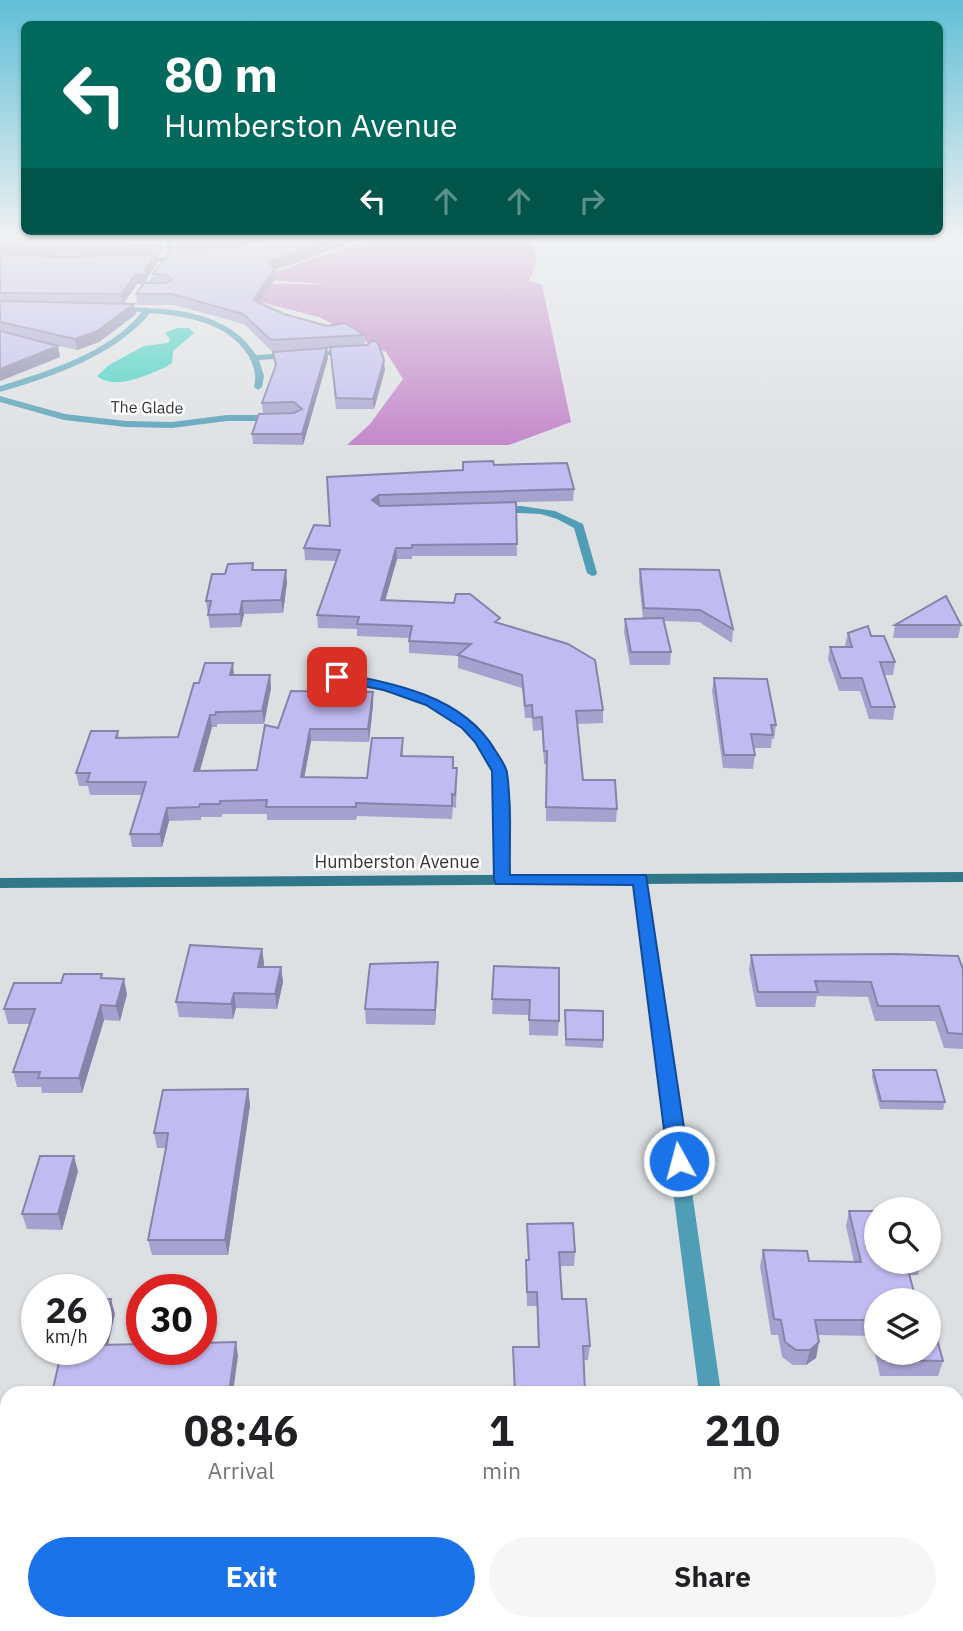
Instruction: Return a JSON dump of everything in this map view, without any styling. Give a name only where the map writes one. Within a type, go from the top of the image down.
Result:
[{"type":"main road","name":"Humberston Avenue","points":[[0,883],[963,877]]},
{"type":"street","points":[[0,389],[82,356],[128,333],[146,314]]},
{"type":"street","points":[[184,314],[212,322],[232,333],[254,358],[260,372],[258,387]]},
{"type":"street","points":[[254,358],[356,351]]},
{"type":"street","points":[[69,354],[82,356]]},
{"type":"street","name":"The Glade","points":[[0,399],[64,417],[126,424],[172,425],[227,418],[286,418]]},
{"type":"street","points":[[482,509],[520,508],[561,514],[579,526],[592,573]]},
{"type":"street","points":[[337,677],[387,686],[432,702],[467,725],[481,739],[499,771],[502,880]]},
{"type":"street","points":[[640,879],[709,1386]]},
{"type":"shaded area","points":[[308,314],[548,314],[571,422],[509,445],[347,445],[370,424],[403,379],[386,352],[319,317]]},
{"type":"shaded area","points":[[177,328],[189,328],[194,333],[173,351],[172,363],[166,367],[122,382],[113,382],[97,376],[109,365],[144,346],[168,343],[170,339],[165,333]]},
{"type":"building","points":[[0,314],[120,314],[97,331],[75,339],[0,322]]},
{"type":"building","points":[[243,314],[284,314],[327,326],[345,323],[365,335],[271,340]]},
{"type":"building","points":[[0,331],[58,346],[0,369]]},
{"type":"building","points":[[373,340],[378,343],[384,360],[373,399],[336,398],[330,347],[367,345]]},
{"type":"building","points":[[327,348],[302,434],[252,434],[259,414],[294,413],[302,409],[294,402],[262,403],[276,365],[273,352]]},
{"type":"building","points":[[493,461],[494,465],[567,463],[574,489],[379,495],[372,500],[380,506],[516,502],[517,544],[412,545],[412,548],[396,548],[381,600],[454,603],[456,594],[470,594],[500,618],[495,622],[568,644],[595,660],[603,710],[576,711],[583,780],[615,780],[617,809],[546,807],[547,751],[544,751],[542,717],[533,718],[532,705],[525,706],[522,675],[458,655],[471,644],[409,641],[412,626],[357,624],[359,617],[317,615],[340,550],[304,548],[314,525],[330,526],[327,477],[463,470],[463,462]]},
{"type":"building","points":[[253,563],[252,570],[286,570],[281,600],[242,601],[240,614],[208,615],[211,601],[206,601],[212,574],[225,574],[228,564]]},
{"type":"building","points":[[640,569],[719,570],[733,629],[700,610],[644,608]]},
{"type":"building","points":[[946,596],[961,625],[895,625]]},
{"type":"building","points":[[663,618],[671,652],[631,652],[625,619]]},
{"type":"building","points":[[868,626],[871,636],[884,636],[895,662],[880,662],[895,707],[871,707],[862,678],[841,678],[830,647],[852,647],[848,633]]},
{"type":"building","points":[[205,663],[233,663],[230,675],[270,675],[262,711],[216,712],[215,715],[210,715],[194,771],[257,770],[265,725],[278,728],[291,691],[373,692],[368,729],[310,729],[301,777],[367,778],[372,738],[403,738],[401,756],[453,757],[453,768],[457,768],[452,806],[356,803],[356,807],[266,807],[267,800],[220,801],[220,804],[200,804],[199,807],[167,808],[160,834],[130,834],[146,782],[87,782],[90,773],[76,773],[91,731],[118,731],[116,738],[178,737],[194,683],[199,683]]},
{"type":"building","points":[[714,678],[767,679],[776,725],[771,725],[773,735],[751,734],[755,755],[724,755]]},
{"type":"building","points":[[190,945],[262,949],[258,967],[281,967],[275,994],[234,993],[231,1004],[176,1002]]},
{"type":"building","points":[[751,955],[958,956],[963,969],[963,1034],[948,1033],[939,1006],[878,1006],[871,982],[815,981],[818,992],[758,992]]},
{"type":"building","points":[[438,962],[435,1010],[365,1009],[370,964]]},
{"type":"building","points":[[494,966],[559,968],[559,1021],[529,1020],[530,1000],[492,999]]},
{"type":"building","points":[[64,974],[102,974],[101,978],[124,979],[116,1006],[101,1005],[79,1078],[38,1078],[40,1072],[13,1072],[35,1009],[4,1009],[14,983],[61,983]]},
{"type":"building","points":[[565,1010],[603,1011],[603,1040],[566,1039]]},
{"type":"building","points":[[873,1070],[936,1070],[945,1102],[881,1101]]},
{"type":"building","points":[[248,1089],[225,1240],[148,1240],[168,1133],[154,1133],[163,1090]]},
{"type":"building","points":[[40,1156],[74,1156],[58,1214],[22,1214]]},
{"type":"building","points":[[849,1211],[864,1211],[864,1274],[909,1274],[913,1288],[864,1288],[864,1320],[815,1320],[819,1342],[810,1350],[796,1350],[785,1342],[781,1320],[774,1319],[763,1250],[807,1251],[809,1261],[861,1262]]},
{"type":"building","points":[[573,1223],[575,1252],[559,1252],[562,1299],[586,1299],[590,1346],[583,1346],[585,1386],[515,1386],[513,1347],[539,1347],[537,1292],[527,1292],[527,1224]]},
{"type":"building","points":[[236,1342],[230,1386],[54,1386],[58,1365],[112,1365],[112,1345],[126,1344],[126,1365],[217,1365],[217,1343]]},
{"type":"route","points":[[337,677],[387,686],[432,702],[467,725],[481,739],[492,754],[499,771],[502,880],[640,879],[679,1161]]}]
